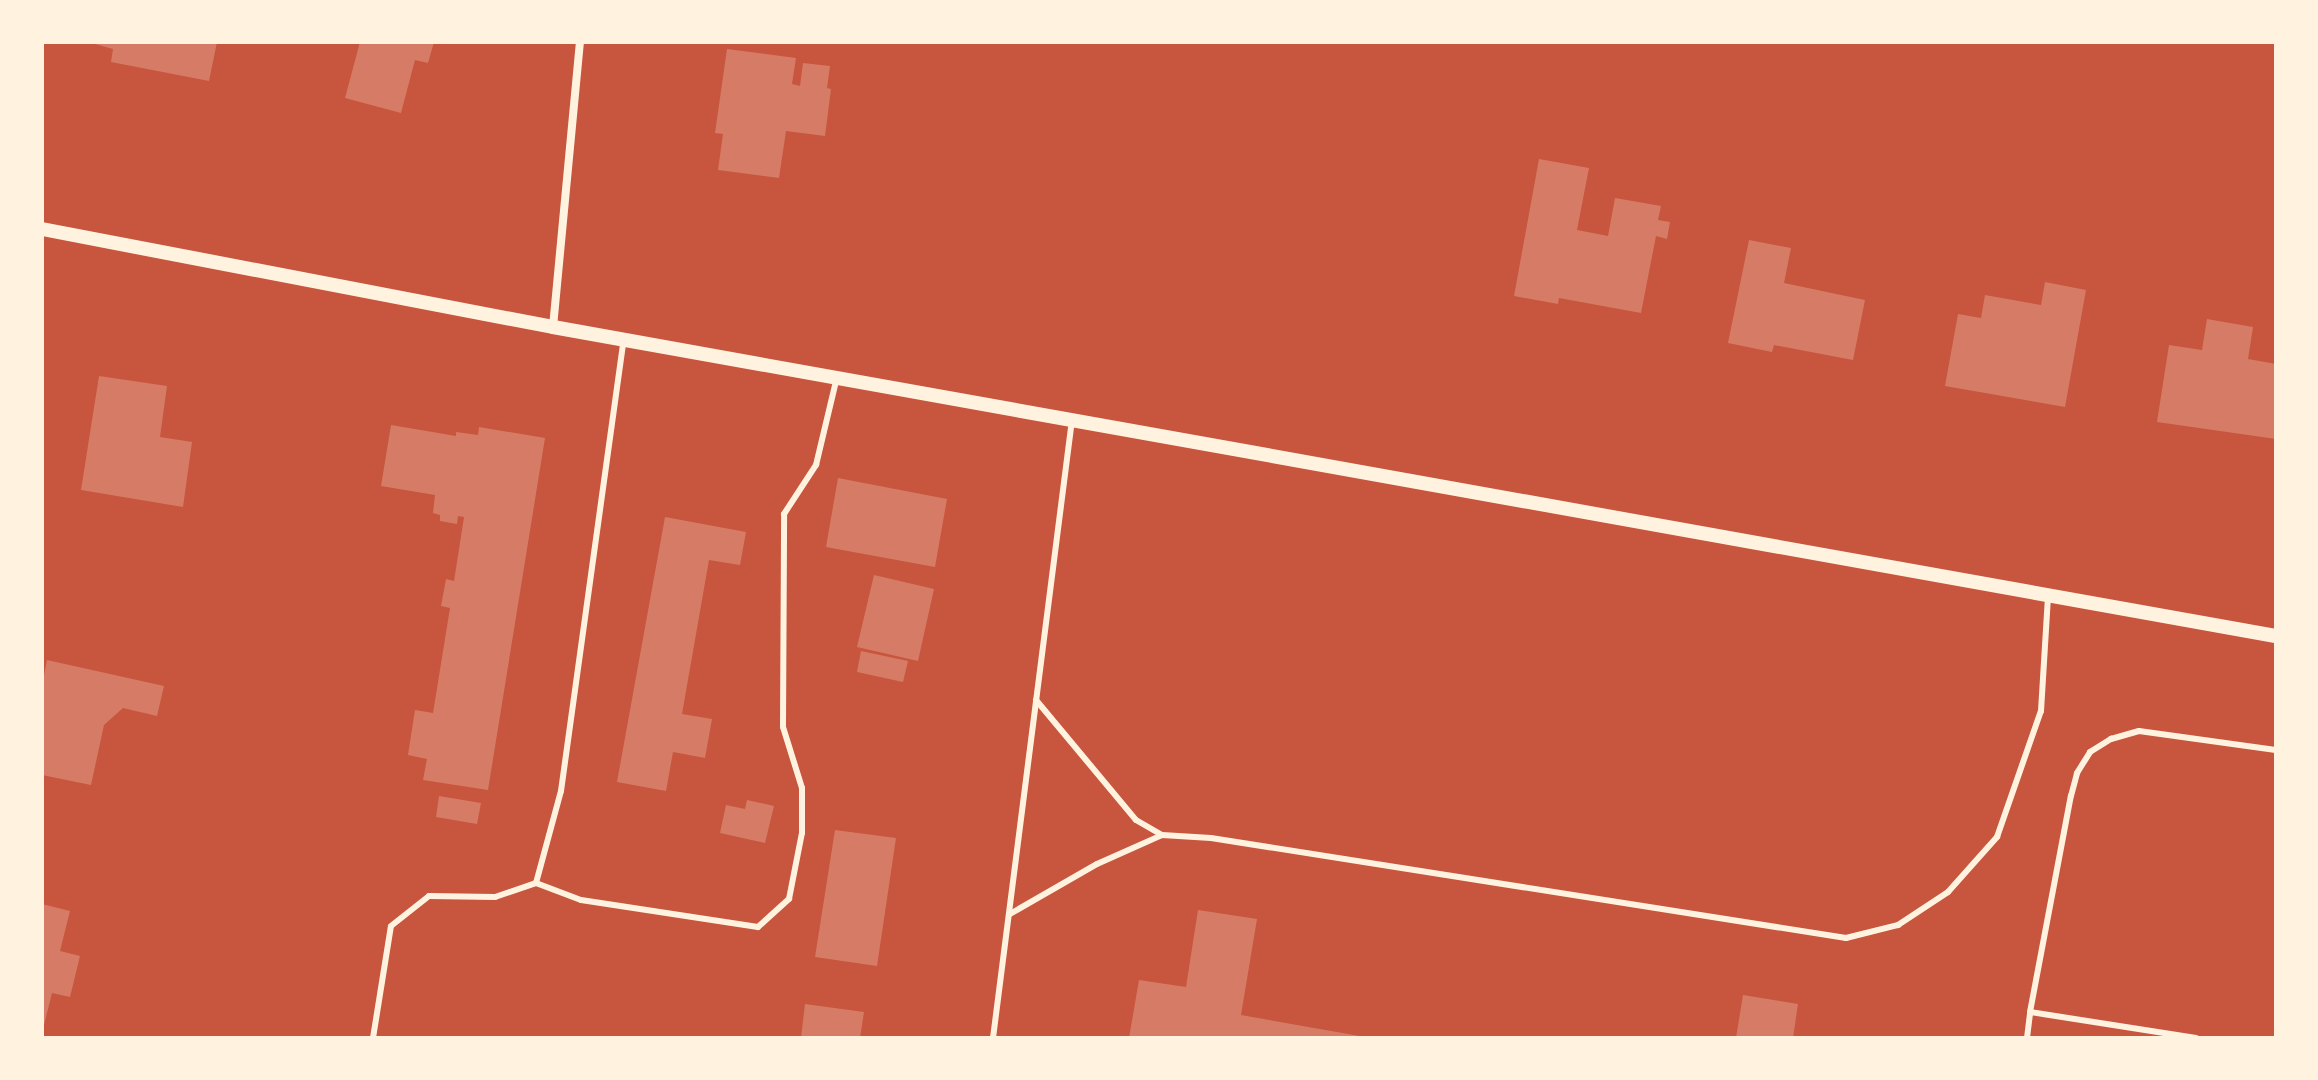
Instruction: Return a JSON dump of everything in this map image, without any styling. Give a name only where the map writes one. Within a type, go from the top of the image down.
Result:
[{"type":"street","points":[[553,327],[580,42]]},
{"type":"street","points":[[42,229],[553,327],[2276,636]]},
{"type":"lane","points":[[536,883],[561,791],[624,339]]},
{"type":"lane","points":[[373,1038],[391,926],[429,896],[495,897],[536,883],[581,900],[758,927],[789,899],[802,833],[802,788],[783,727],[784,514],[816,465],[837,377]]},
{"type":"lane","points":[[993,1038],[1072,420]]},
{"type":"lane","points":[[1036,700],[1136,820],[1162,835],[1211,838],[1846,938],[1898,925],[1948,892],[1997,837],[2041,711],[2048,595]]},
{"type":"lane","points":[[2027,1038],[2071,796],[2077,773],[2090,752],[2111,739],[2139,731],[2276,750]]},
{"type":"lane","points":[[1010,914],[1097,864],[1162,835]]},
{"type":"lane","points":[[2030,1012],[2196,1038]]},
{"type":"building","points":[[88,42],[217,42],[209,81],[111,62],[113,49]]},
{"type":"building","points":[[360,42],[434,42],[428,63],[415,60],[401,113],[345,98]]},
{"type":"building","points":[[727,49],[796,58],[792,84],[800,86],[803,63],[830,66],[827,88],[831,89],[825,136],[786,131],[779,178],[718,170],[723,134],[715,133]]},
{"type":"building","points":[[1539,159],[1589,168],[1577,230],[1608,236],[1615,198],[1661,206],[1658,220],[1670,222],[1667,239],[1656,236],[1641,313],[1559,298],[1558,304],[1514,296]]},
{"type":"building","points":[[1749,240],[1791,248],[1784,283],[1865,300],[1853,360],[1774,345],[1772,352],[1728,343]]},
{"type":"building","points":[[2045,282],[2086,290],[2065,407],[1945,386],[1958,314],[1981,318],[1985,295],[2041,305]]},
{"type":"building","points":[[2207,319],[2253,327],[2248,359],[2276,364],[2276,439],[2157,422],[2169,345],[2202,350]]},
{"type":"building","points":[[99,376],[167,386],[160,437],[192,442],[183,507],[81,490]]},
{"type":"building","points":[[391,425],[456,436],[456,432],[478,435],[479,427],[545,438],[488,790],[423,780],[427,759],[408,755],[415,710],[433,713],[450,608],[441,606],[446,579],[454,581],[464,517],[458,516],[457,524],[440,521],[440,515],[433,513],[435,495],[381,486]]},
{"type":"building","points":[[838,478],[947,499],[935,567],[826,547]]},
{"type":"building","points":[[665,517],[746,532],[740,565],[709,560],[682,714],[712,719],[705,758],[673,752],[666,791],[617,782]]},
{"type":"building","points":[[874,575],[934,589],[918,661],[857,647]]},
{"type":"building","points":[[861,651],[908,661],[903,682],[857,672]]},
{"type":"building","points":[[47,660],[164,686],[157,716],[123,708],[104,725],[91,785],[42,775],[42,685]]},
{"type":"building","points":[[439,796],[481,803],[477,824],[436,817]]},
{"type":"building","points":[[747,800],[774,806],[765,843],[720,833],[726,805],[745,809]]},
{"type":"building","points":[[835,830],[896,838],[877,966],[815,957]]},
{"type":"building","points":[[42,904],[70,911],[60,951],[80,956],[70,997],[52,993],[43,1029]]},
{"type":"building","points":[[1198,910],[1257,919],[1241,1015],[1371,1038],[1129,1038],[1139,980],[1186,987]]},
{"type":"building","points":[[1743,995],[1798,1004],[1793,1038],[1736,1038]]},
{"type":"building","points":[[805,1004],[864,1012],[860,1038],[801,1038]]}]
